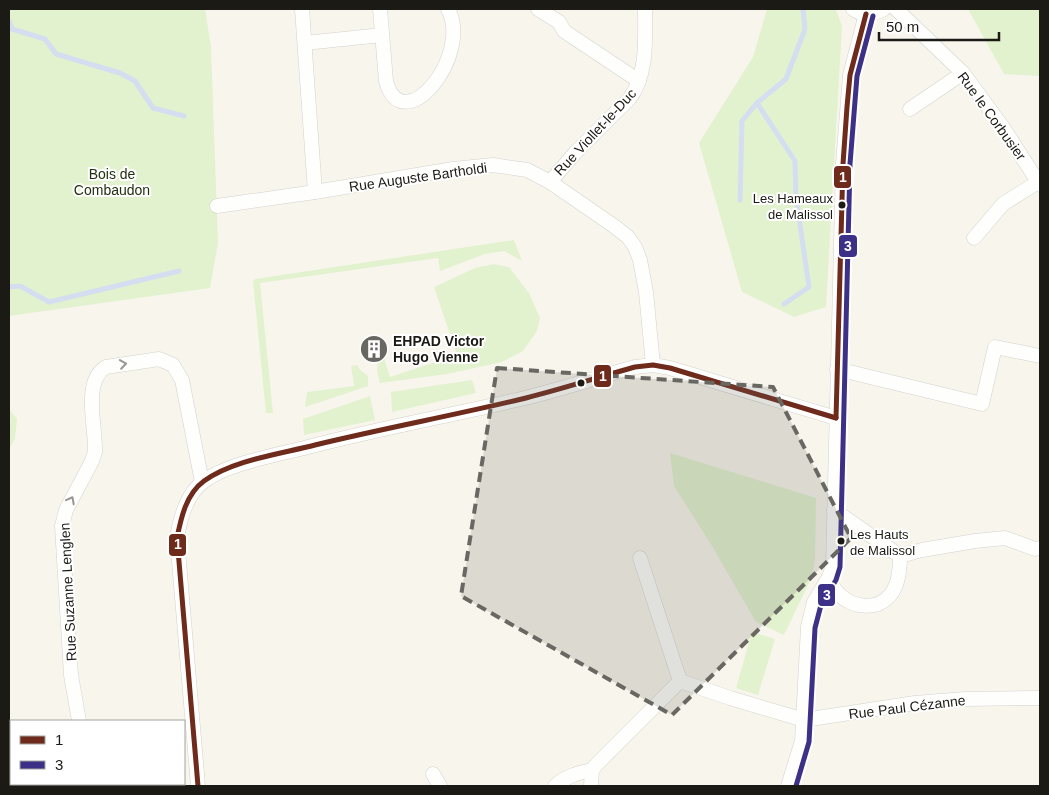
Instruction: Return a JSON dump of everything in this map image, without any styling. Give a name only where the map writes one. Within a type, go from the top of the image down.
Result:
[{"type":"street","points":[[302,9],[316,192]]},
{"type":"street","points":[[380,9],[386,80],[389,92],[404,102],[414,100],[428,91],[440,78],[450,53],[453,34],[451,14],[448,9]]},
{"type":"street","name":"Rue Viollet-le-Duc","points":[[538,9],[559,22],[564,31],[639,81]]},
{"type":"street","name":"Rue Viollet-le-Duc","points":[[550,182],[574,153],[637,89],[645,52],[645,9]]},
{"type":"street","points":[[788,786],[802,741],[808,627],[814,602],[829,577],[833,566],[843,164],[850,75],[859,35],[859,12],[877,13],[884,9]]},
{"type":"street","name":"Rue le Corbusier","points":[[896,9],[964,73],[1039,184]]},
{"type":"street","points":[[305,43],[382,36]]},
{"type":"street","points":[[910,108],[964,73]]},
{"type":"street","name":"Rue Auguste Bartholdi","points":[[217,206],[316,192],[453,169],[493,165],[527,170],[550,182],[614,226],[628,237],[635,247],[640,260],[646,292],[653,365]]},
{"type":"street","points":[[974,238],[1003,204],[1039,184]]},
{"type":"street","points":[[837,369],[982,404],[995,347],[1040,356]]},
{"type":"street","name":"Rue Suzanne Lenglen","points":[[79,720],[72,675],[62,526],[66,510],[95,452],[92,390],[94,379],[100,370],[106,367],[159,359],[173,365],[182,380],[202,482]]},
{"type":"street","points":[[198,786],[177,538],[186,507],[191,496],[202,482],[237,466],[326,442],[525,398],[634,367],[653,365],[670,368],[836,418]]},
{"type":"street","points":[[834,510],[900,556]]},
{"type":"street","points":[[900,556],[922,550],[1006,538],[1040,548]]},
{"type":"street","points":[[829,577],[836,591],[846,600],[856,605],[870,606],[892,594],[899,574],[900,556]]},
{"type":"street","points":[[640,558],[680,681]]},
{"type":"street","points":[[680,681],[804,720]]},
{"type":"street","points":[[555,786],[573,774],[592,770],[680,681]]},
{"type":"street","name":"Rue Paul Cézanne","points":[[804,720],[916,703],[965,699],[1040,698]]},
{"type":"street","points":[[591,786],[592,770]]},
{"type":"highlighted area","points":[[497,368],[773,387],[851,538],[672,715],[461,596]]},
{"type":"green space","name":"Bois de Combaudon","points":[[9,9],[205,9],[211,47],[218,243],[210,288],[9,316]]},
{"type":"green space","points":[[767,9],[836,9],[842,26],[826,307],[794,317],[742,292],[699,143],[753,57]]},
{"type":"green space","points":[[968,9],[1040,9],[1040,76],[1004,74]]},
{"type":"green space","points":[[514,240],[522,261],[504,251],[485,254],[440,271],[438,258],[260,283],[273,413],[266,413],[253,281],[255,279]]},
{"type":"green space","points":[[494,264],[509,267],[529,293],[540,318],[537,331],[523,351],[502,362],[447,374],[380,383],[377,370],[378,360],[384,358],[390,377],[457,355],[434,287],[475,268]]},
{"type":"green space","points":[[357,365],[368,376],[368,386],[305,407],[307,392],[354,386],[351,366]]},
{"type":"green space","points":[[472,380],[476,393],[392,412],[391,392]]},
{"type":"green space","points":[[370,396],[375,420],[304,435],[303,419]]},
{"type":"green space","points":[[9,409],[17,419],[15,439],[9,449]]},
{"type":"green space","points":[[670,453],[816,498],[815,558],[812,577],[784,635],[756,622],[712,546],[674,486]]},
{"type":"green space","points":[[752,632],[775,639],[758,695],[736,688]]},
{"type":"waterway","points":[[784,304],[809,287],[796,197],[795,161],[757,103],[786,79],[805,29],[803,9]]},
{"type":"waterway","points":[[9,21],[12,29],[45,39],[56,54],[120,73],[135,81],[153,108],[184,116]]},
{"type":"waterway","points":[[740,200],[742,121],[757,103]]},
{"type":"waterway","points":[[9,287],[20,286],[49,302],[179,271]]},
{"type":"transit line","name":"1","points":[[836,418],[843,164],[847,107],[850,75],[866,14]]},
{"type":"transit line","name":"3","points":[[796,786],[809,742],[815,628],[821,605],[836,580],[840,567],[850,164],[857,76],[873,16]]},
{"type":"transit line","name":"1","points":[[198,786],[177,538],[189,499],[198,486],[216,474],[257,458],[526,398],[635,367],[653,365],[670,368],[836,418]]},
{"type":"place","name":"Les Hameaux de Malissol","points":[[842,205]]},
{"type":"place","name":"EHPAD Victor Hugo Vienne","points":[[374,349]]},
{"type":"place","name":"Les Hauts de Malissol","points":[[841,541]]}]
